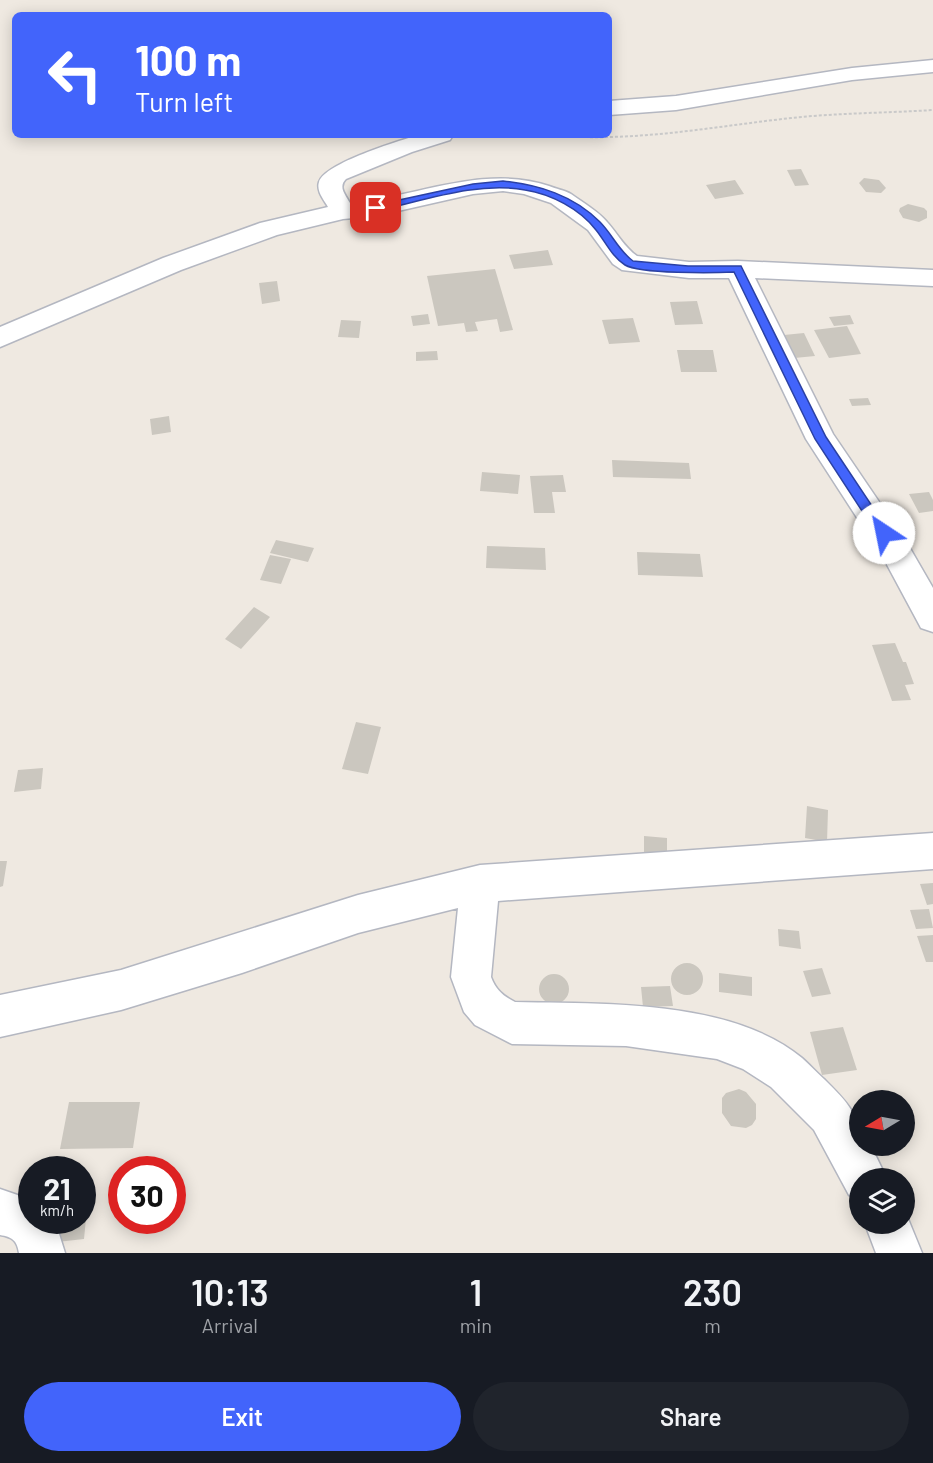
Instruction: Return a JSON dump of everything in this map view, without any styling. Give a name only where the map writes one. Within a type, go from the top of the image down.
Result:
[{"type":"street","points":[[612,108],[676,103],[852,74],[933,66]]},
{"type":"street","points":[[343,212],[330,189],[331,181],[338,174],[432,138]]},
{"type":"street","points":[[0,338],[181,261],[269,229],[343,212],[376,208],[473,187],[503,184],[528,187],[560,198],[581,211],[597,225],[622,258],[630,264],[688,270],[738,269],[933,278]]},
{"type":"street","points":[[738,269],[821,439],[896,552],[933,618]]},
{"type":"street","points":[[0,1016],[121,990],[358,914],[480,884],[933,851]]},
{"type":"street","points":[[480,884],[471,977],[478,998],[489,1011],[512,1023],[626,1025],[717,1038],[756,1053],[786,1072],[829,1115],[859,1168]]},
{"type":"street","points":[[0,1212],[30,1221],[40,1234],[42,1253]]},
{"type":"street","points":[[892,1234],[899,1253]]},
{"type":"path","points":[[612,138],[639,137],[792,118],[933,110]]},
{"type":"path","points":[[572,138],[609,138]]},
{"type":"building","points":[[801,169],[809,185],[795,186],[787,170]]},
{"type":"building","points":[[864,178],[879,180],[886,188],[881,193],[866,192],[859,183]]},
{"type":"building","points":[[735,180],[744,194],[715,199],[706,185]]},
{"type":"building","points":[[908,204],[924,208],[927,211],[927,218],[919,222],[903,218],[899,211],[900,208]]},
{"type":"building","points":[[548,250],[553,265],[514,269],[509,255]]},
{"type":"building","points":[[495,269],[513,330],[500,332],[497,319],[475,322],[478,331],[466,332],[464,323],[438,326],[427,276]]},
{"type":"building","points":[[277,281],[280,301],[262,304],[259,283]]},
{"type":"building","points":[[697,301],[703,324],[675,325],[670,302]]},
{"type":"building","points":[[428,314],[430,324],[413,326],[411,316]]},
{"type":"building","points":[[850,315],[854,324],[834,326],[829,317]]},
{"type":"building","points":[[633,318],[640,342],[609,344],[602,320]]},
{"type":"building","points":[[341,320],[361,321],[359,338],[338,337]]},
{"type":"building","points":[[847,326],[861,354],[829,358],[814,330]]},
{"type":"building","points":[[804,333],[815,356],[784,359],[774,336]]},
{"type":"building","points":[[677,350],[713,350],[717,372],[681,372]]},
{"type":"building","points":[[437,351],[438,360],[416,361],[416,352]]},
{"type":"building","points":[[868,398],[871,405],[852,406],[849,399]]},
{"type":"building","points":[[169,416],[171,432],[152,435],[150,419]]},
{"type":"building","points":[[612,460],[689,463],[691,479],[613,477]]},
{"type":"building","points":[[482,472],[520,475],[518,494],[480,491]]},
{"type":"building","points":[[563,475],[566,492],[552,492],[555,513],[534,513],[530,476]]},
{"type":"building","points":[[929,492],[933,500],[933,511],[919,513],[909,494]]},
{"type":"building","points":[[276,540],[314,548],[308,562],[270,553]]},
{"type":"building","points":[[487,546],[545,548],[546,570],[486,568]]},
{"type":"building","points":[[637,552],[700,554],[703,577],[638,575]]},
{"type":"building","points":[[270,555],[291,559],[281,584],[260,580]]},
{"type":"building","points":[[254,607],[270,617],[241,649],[225,639]]},
{"type":"building","points":[[895,643],[903,662],[906,662],[914,684],[905,685],[911,700],[892,701],[872,645]]},
{"type":"building","points":[[356,722],[381,727],[368,774],[342,769]]},
{"type":"building","points":[[43,768],[41,789],[14,792],[18,770]]},
{"type":"building","points":[[807,806],[828,810],[827,842],[805,838]]},
{"type":"building","points":[[644,836],[667,838],[667,857],[644,855]]},
{"type":"building","points":[[0,861],[7,861],[3,886],[0,887]]},
{"type":"building","points":[[933,883],[933,904],[927,905],[920,884]]},
{"type":"building","points":[[929,909],[933,928],[916,929],[910,910]]},
{"type":"building","points":[[778,929],[799,931],[801,949],[779,946]]},
{"type":"building","points":[[933,935],[933,962],[926,962],[917,936]]},
{"type":"building","points":[[687,963],[698,968],[703,979],[698,990],[687,995],[676,990],[671,979],[676,968]]},
{"type":"building","points":[[822,968],[831,994],[812,997],[803,971]]},
{"type":"building","points":[[719,973],[752,977],[752,996],[719,992]]},
{"type":"building","points":[[554,974],[560,975],[568,983],[568,995],[560,1003],[554,1004],[548,1003],[540,995],[539,989],[540,983],[548,975]]},
{"type":"building","points":[[670,986],[673,1006],[643,1007],[641,987]]},
{"type":"building","points":[[843,1027],[857,1070],[822,1075],[810,1032]]},
{"type":"building","points":[[739,1089],[746,1092],[756,1104],[756,1119],[746,1128],[731,1126],[722,1113],[722,1098],[726,1093]]},
{"type":"building","points":[[69,1102],[140,1102],[133,1148],[60,1149]]},
{"type":"building","points":[[58,1234],[84,1234],[84,1239],[57,1242]]},
{"type":"route","points":[[376,208],[473,187],[503,184],[528,187],[560,198],[581,211],[597,225],[622,258],[630,264],[688,270],[738,269],[821,439],[884,533]]}]
